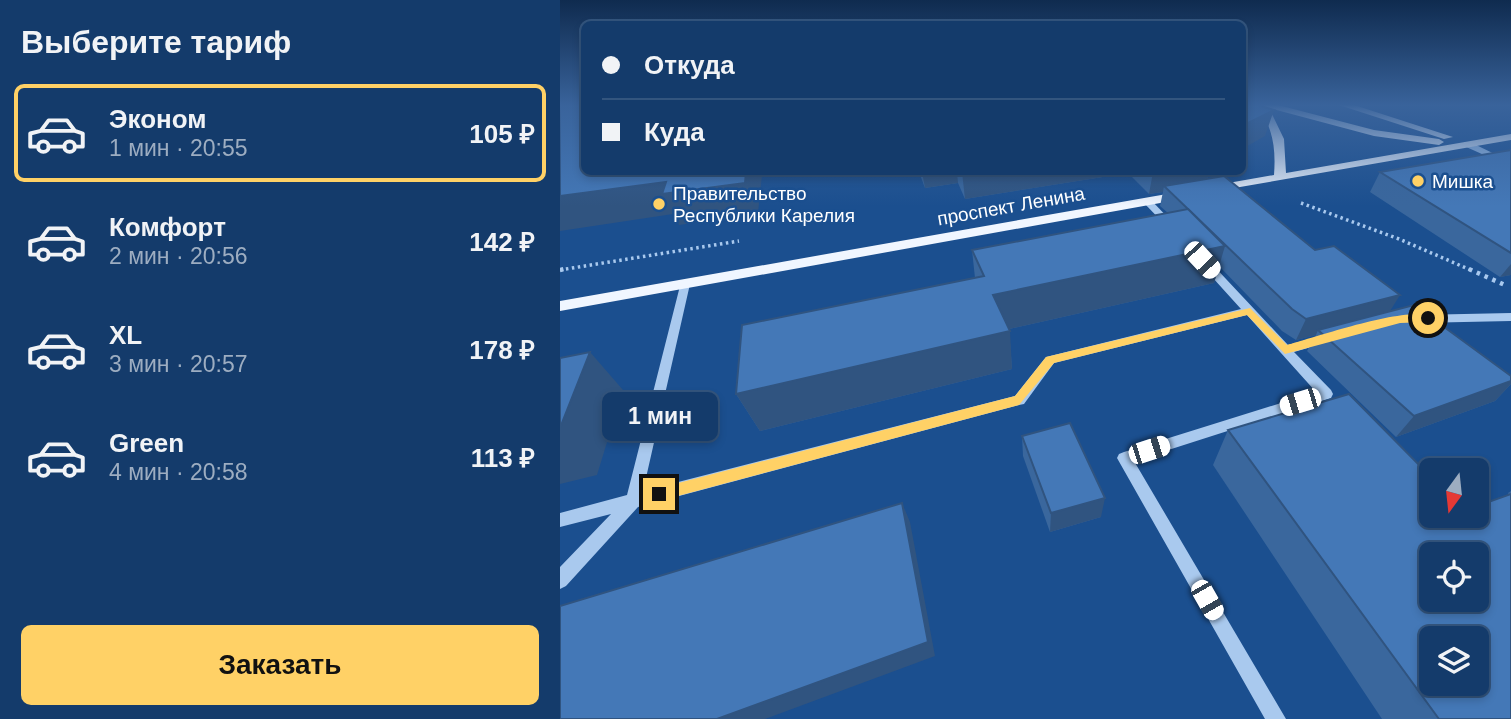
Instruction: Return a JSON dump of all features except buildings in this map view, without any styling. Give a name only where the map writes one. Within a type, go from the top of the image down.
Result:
[{"type":"main road","points":[[1280,139],[1280,177]]},
{"type":"main road","points":[[1404,139],[1467,144]]},
{"type":"main road","points":[[1450,139],[1467,144]]},
{"type":"main road","name":"проспект Ленина","points":[[560,306],[1501,139]]},
{"type":"street","points":[[1467,144],[1511,165]]},
{"type":"street","points":[[1147,201],[1179,235]]},
{"type":"street","points":[[1196,254],[1326,394],[1124,458],[1276,719]]},
{"type":"street","points":[[560,580],[633,501],[685,284]]},
{"type":"street","points":[[560,520],[1019,400],[1050,360],[1250,311]]},
{"type":"street","points":[[1400,319],[1511,317]]},
{"type":"street","points":[[1285,350],[1336,336]]},
{"type":"path","points":[[1294,200],[1399,239],[1511,288]]},
{"type":"place","name":"Мишка","points":[[1418,181]]},
{"type":"place","name":"Правительство Республики Карелия","points":[[659,204]]},
{"type":"route","points":[[659,494],[1019,400],[1050,360],[1250,311],[1285,350],[1400,319],[1428,318]]}]
